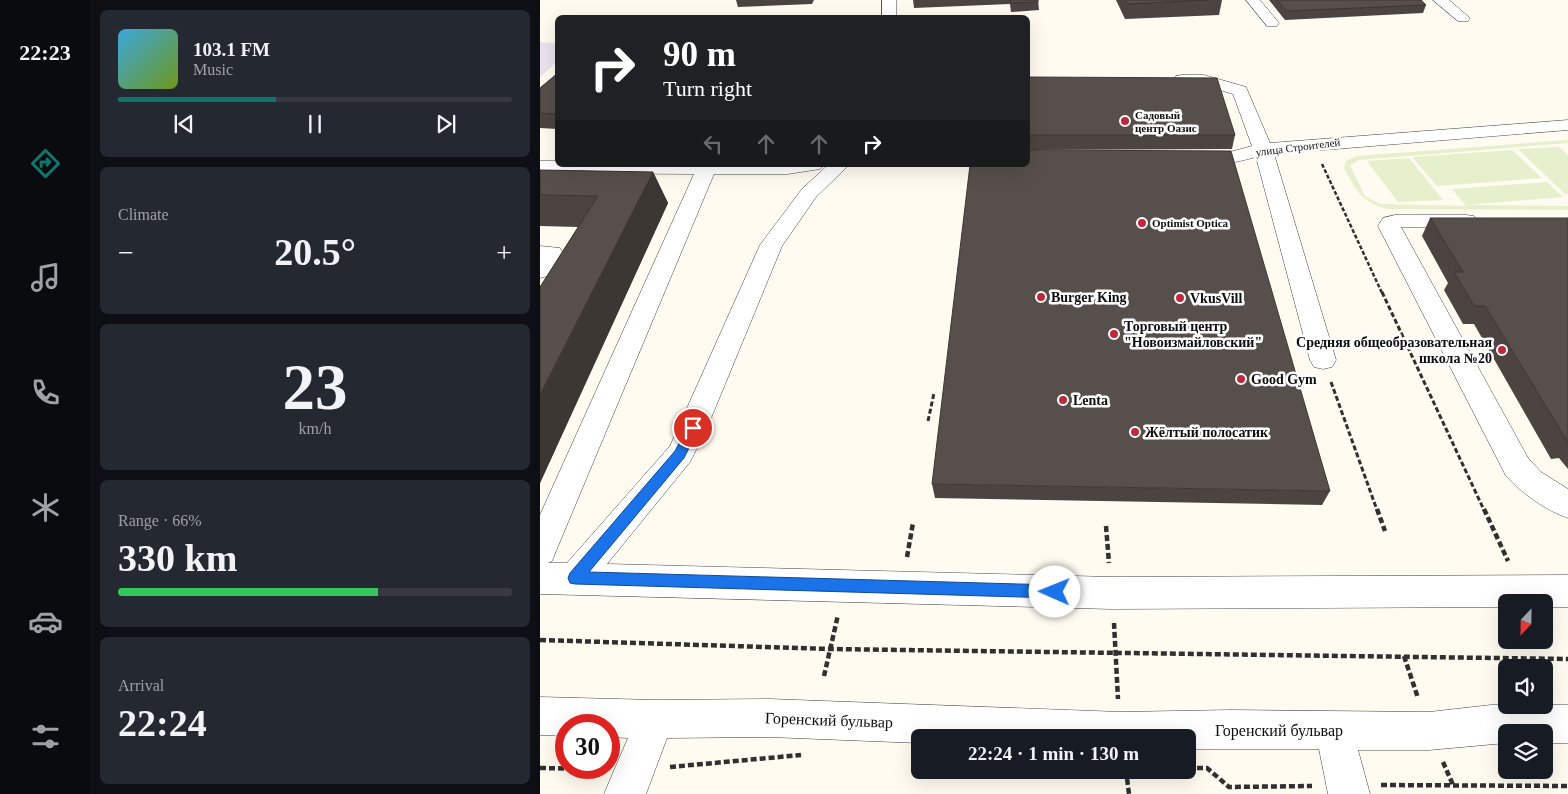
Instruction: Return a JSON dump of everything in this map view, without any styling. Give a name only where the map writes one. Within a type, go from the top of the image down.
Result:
[{"type":"street","points":[[888,0],[890,15]]},
{"type":"street","points":[[1253,0],[1272,23]]},
{"type":"street","points":[[1440,0],[1463,18]]},
{"type":"street","points":[[1165,80],[1204,80],[1240,91],[1263,149],[1323,360]]},
{"type":"street","name":"улица Строителей","points":[[1173,158],[1231,158],[1263,149],[1301,145],[1568,125]]},
{"type":"street","points":[[540,167],[796,167]]},
{"type":"street","points":[[575,578],[680,454],[693,428],[771,245],[809,193],[837,167]]},
{"type":"street","points":[[540,551],[706,168]]},
{"type":"street","points":[[1491,221],[1395,221],[1390,223],[1389,226],[1517,467],[1530,481],[1568,505]]},
{"type":"street","points":[[540,253],[552,253],[540,271]]},
{"type":"street","points":[[540,578],[1112,593],[1568,591]]},
{"type":"street","name":"Горенский бульвар","points":[[540,716],[655,719],[769,718],[1121,731],[1429,731],[1491,724],[1568,724]]},
{"type":"street","points":[[630,782],[655,719]]},
{"type":"street","points":[[1334,730],[1349,794]]},
{"type":"path","points":[[1301,145],[1316,152],[1511,568]]},
{"type":"path","points":[[1323,360],[1385,532]]},
{"type":"path","points":[[928,421],[934,393]]},
{"type":"path","points":[[906,563],[913,523]]},
{"type":"path","points":[[1106,526],[1109,566]]},
{"type":"path","points":[[1114,620],[1118,704]]},
{"type":"path","points":[[540,640],[830,649],[1568,659]]},
{"type":"path","points":[[824,676],[830,649]]},
{"type":"path","points":[[540,768],[630,782],[810,754]]},
{"type":"path","points":[[1127,779],[1128,794]]},
{"type":"shaded area","points":[[540,42],[555,43],[555,64],[540,77]]},
{"type":"green space","points":[[1568,140],[1568,143],[1359,160],[1350,165],[1365,196],[1380,204],[1466,206],[1452,189],[1547,182],[1563,197],[1467,205],[1568,206],[1568,210],[1388,209],[1371,203],[1360,195],[1344,168],[1346,161],[1356,156]]},
{"type":"green space","points":[[1559,147],[1568,155],[1568,194],[1565,194],[1518,149]]},
{"type":"green space","points":[[1512,150],[1542,178],[1437,186],[1412,157]]},
{"type":"green space","points":[[1409,158],[1443,200],[1398,202],[1367,161]]},
{"type":"building","points":[[1010,0],[1038,0],[1038,2],[1011,3]]},
{"type":"building","points":[[1125,0],[1210,0],[1127,4]]},
{"type":"building","points":[[1277,0],[1421,0],[1426,5],[1287,11]]},
{"type":"building","points":[[555,76],[555,114],[540,113],[540,88]]},
{"type":"building","name":"Садовый центр Оазис","points":[[1030,77],[1217,78],[1235,135],[1030,135]]},
{"type":"building","name":"Торговый центр \"Новоизмайловский\"","points":[[1030,150],[1231,151],[1330,491],[932,484],[970,167],[1030,167]]},
{"type":"building","points":[[540,170],[653,172],[540,395],[540,287],[598,196],[540,195]]},
{"type":"building","points":[[1430,218],[1568,218],[1568,441],[1485,306],[1474,306],[1454,272],[1463,272]]},
{"type":"place","name":"Садовый центр Оазис","points":[[1125,121]]},
{"type":"place","name":"Optimist Optica","points":[[1142,223]]},
{"type":"place","name":"Burger King","points":[[1041,297]]},
{"type":"place","name":"VkusVill","points":[[1180,298]]},
{"type":"place","name":"Торговый центр \"Новоизмайловский\"","points":[[1114,334]]},
{"type":"place","name":"Средняя общеобразовательная школа №20","points":[[1502,350]]},
{"type":"place","name":"Good Gym","points":[[1241,379]]},
{"type":"place","name":"Lenta","points":[[1063,400]]},
{"type":"place","name":"Жёлтый полосатик","points":[[1135,432]]},
{"type":"route","points":[[693,428],[680,454],[575,578],[1055,592]]}]
